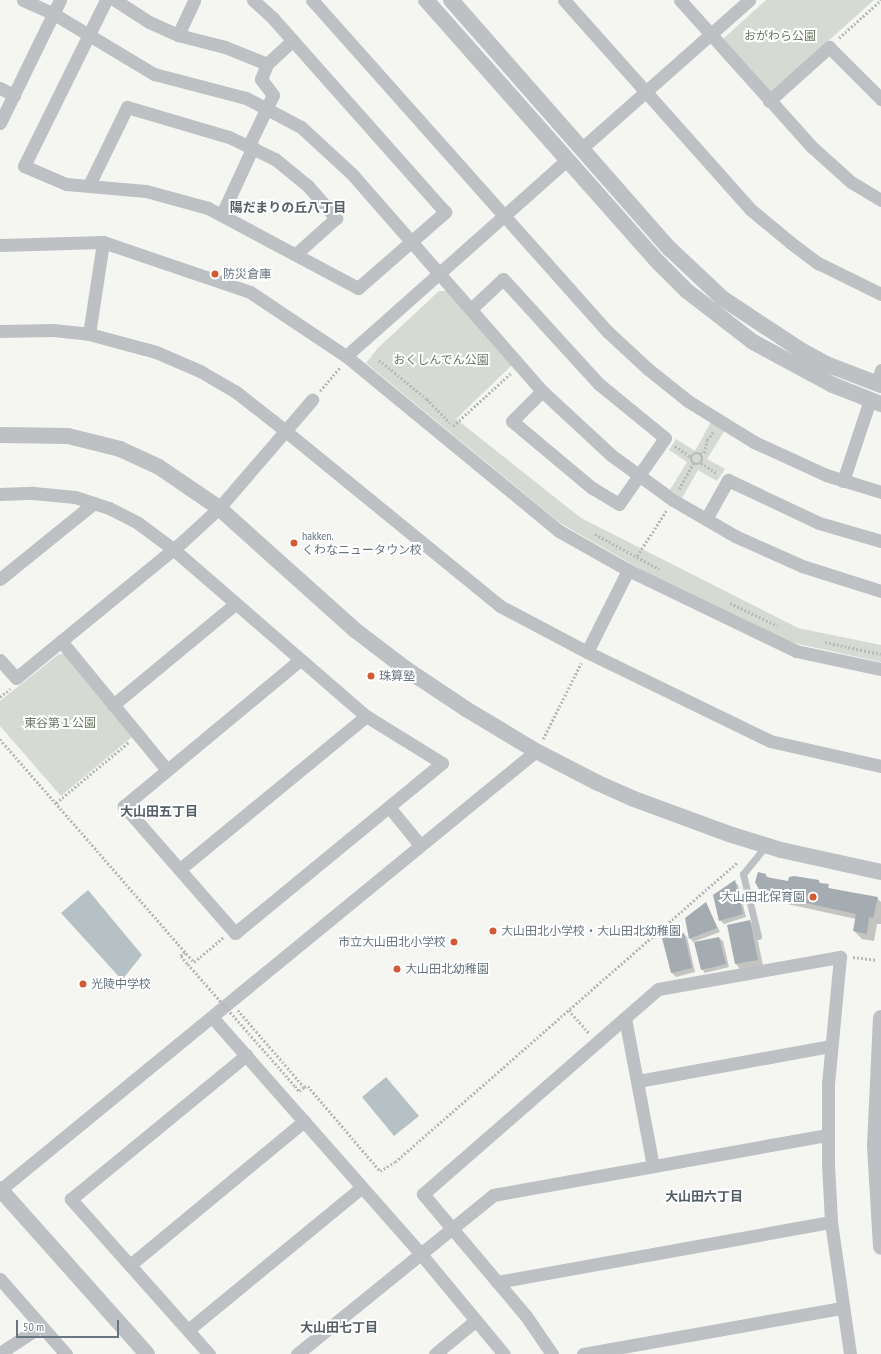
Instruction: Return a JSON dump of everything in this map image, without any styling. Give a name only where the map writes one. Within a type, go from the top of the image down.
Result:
[{"type":"street","points":[[23,0],[54,14],[154,74],[239,96],[301,126],[320,141],[472,308],[542,391],[611,455],[639,477],[673,500],[735,536],[802,566],[881,591]]},
{"type":"street","points":[[0,123],[60,0]]},
{"type":"street","points":[[106,0],[24,166],[57,181],[164,195],[222,214],[297,253],[358,288],[412,243],[445,212],[293,40],[254,0]]},
{"type":"street","points":[[115,0],[149,22],[178,34],[226,47],[267,64]]},
{"type":"street","points":[[178,34],[194,0]]},
{"type":"street","points":[[312,0],[608,332],[688,401],[754,442],[843,481],[881,492]]},
{"type":"street","points":[[426,0],[659,264],[717,316],[753,342],[796,367],[875,402],[843,481]]},
{"type":"street","points":[[451,0],[670,249],[722,298],[799,349],[826,364],[879,380]]},
{"type":"street","points":[[564,0],[721,177],[772,228],[818,263],[881,294]]},
{"type":"street","points":[[680,0],[769,101],[826,161],[851,182],[881,200]]},
{"type":"street","points":[[582,148],[647,93],[749,0]]},
{"type":"street","points":[[222,214],[266,108],[273,95],[261,79],[267,64],[293,40]]},
{"type":"street","points":[[769,101],[829,47],[881,100]]},
{"type":"street","points":[[0,88],[14,95]]},
{"type":"street","points":[[89,185],[127,108],[251,146],[292,172],[336,218],[297,253]]},
{"type":"street","points":[[348,357],[439,272],[567,160]]},
{"type":"street","points":[[89,334],[103,242]]},
{"type":"street","points":[[0,245],[103,242],[250,292],[348,357],[551,525],[628,570],[796,651],[881,669]]},
{"type":"street","points":[[472,308],[503,279],[599,384],[665,438],[620,504],[592,488],[512,421],[542,391]]},
{"type":"street","points":[[0,331],[53,330],[89,334],[148,350],[200,371],[236,392],[286,431],[486,596],[587,652],[770,741],[881,766]]},
{"type":"street","points":[[0,660],[16,678],[173,549],[219,508],[312,400]]},
{"type":"street","points":[[0,435],[68,436],[114,447],[160,467],[219,508],[356,630],[406,669],[536,751],[634,800],[766,846],[881,872]]},
{"type":"street","points":[[706,519],[728,480],[819,523],[881,541]]},
{"type":"street","points":[[0,494],[52,494],[94,503],[109,508],[138,523],[173,549],[366,716],[442,763],[235,933],[124,806],[300,660]]},
{"type":"street","points":[[0,579],[94,503]]},
{"type":"street","points":[[587,652],[628,570]]},
{"type":"street","points":[[113,705],[235,604]]},
{"type":"street","points":[[61,641],[167,770]]},
{"type":"street","points":[[180,869],[366,716]]},
{"type":"street","points":[[142,1352],[0,1190],[536,751]]},
{"type":"street","points":[[389,807],[420,845]]},
{"type":"street","points":[[552,1354],[536,1328],[423,1194],[658,989],[840,956],[831,1046],[828,1135],[831,1222],[842,1308],[850,1354]]},
{"type":"street","points":[[212,1017],[361,1188],[420,1253],[504,1354]]},
{"type":"street","points":[[625,1018],[653,1166]]},
{"type":"street","points":[[881,1018],[876,1138],[881,1247]]},
{"type":"street","points":[[638,1081],[831,1046]]},
{"type":"street","points":[[208,1354],[71,1199],[246,1055]]},
{"type":"street","points":[[130,1265],[304,1122]]},
{"type":"street","points":[[297,1354],[450,1227],[493,1195],[828,1135]]},
{"type":"street","points":[[188,1330],[361,1188]]},
{"type":"street","points":[[498,1282],[831,1222]]},
{"type":"street","points":[[0,1279],[66,1354]]},
{"type":"street","points":[[583,1354],[842,1308]]},
{"type":"street","points":[[435,1354],[476,1320]]},
{"type":"street","points":[[0,1353],[41,1326]]},
{"type":"lane","points":[[758,936],[743,874],[766,846]]},
{"type":"path","points":[[829,47],[881,0]]},
{"type":"path","points":[[312,400],[348,357]]},
{"type":"path","points":[[379,360],[427,399],[453,426],[459,430]]},
{"type":"path","points":[[453,426],[521,365]]},
{"type":"path","points":[[691,457],[704,453],[707,440],[720,420]]},
{"type":"path","points":[[665,438],[691,457],[694,464]]},
{"type":"path","points":[[700,454],[702,457],[701,463]]},
{"type":"path","points":[[694,464],[701,463],[728,480]]},
{"type":"path","points":[[637,556],[673,500],[674,491],[681,487],[694,464]]},
{"type":"path","points":[[588,531],[662,570]]},
{"type":"path","points":[[726,602],[785,630]]},
{"type":"path","points":[[819,642],[881,654]]},
{"type":"path","points":[[536,751],[587,652]]},
{"type":"path","points":[[56,803],[138,735]]},
{"type":"path","points":[[0,739],[194,962],[232,930]]},
{"type":"path","points":[[185,952],[181,956],[299,1091],[308,1086],[380,1171],[396,1162],[742,859]]},
{"type":"path","points":[[840,956],[876,960]]},
{"type":"path","points":[[236,1007],[304,1087]]},
{"type":"path","points":[[569,1010],[585,1028]]},
{"type":"green space","name":"おがわら公園","points":[[766,0],[874,0],[770,93],[722,40]]},
{"type":"green space","name":"おくしんでん公園","points":[[439,291],[448,291],[512,365],[456,419],[581,518],[798,628],[881,645],[881,662],[794,643],[642,570],[560,523],[366,363],[378,348]]},
{"type":"green space","points":[[711,422],[725,430],[707,459],[725,469],[717,481],[698,470],[682,498],[670,490],[687,462],[669,450],[676,439],[695,451]]},
{"type":"green space","name":"東谷第１公園","points":[[59,654],[64,654],[132,737],[61,796],[0,726],[0,701]]},
{"type":"shaded area","points":[[88,890],[142,955],[122,980],[61,913]]},
{"type":"shaded area","points":[[386,1077],[419,1116],[394,1136],[362,1097]]},
{"type":"building","name":"大山田北保育園","points":[[758,872],[766,874],[766,877],[788,881],[789,877],[794,876],[819,880],[819,883],[829,884],[828,888],[878,897],[873,918],[869,917],[867,934],[853,931],[856,914],[761,893],[755,882]]},
{"type":"building","points":[[735,880],[743,914],[719,921],[713,895]]},
{"type":"building","points":[[706,902],[717,928],[689,939],[685,918]]},
{"type":"building","points":[[750,920],[758,960],[735,964],[727,925]]},
{"type":"building","points":[[684,933],[692,968],[671,973],[662,938]]},
{"type":"building","points":[[719,937],[726,964],[701,970],[694,942]]},
{"type":"place","name":"防災倉庫","points":[[215,274]]},
{"type":"place","name":"hakken. くわなニュータウン校","points":[[294,543]]},
{"type":"place","name":"珠算塾","points":[[371,676]]},
{"type":"place","name":"大山田北保育園","points":[[813,897]]},
{"type":"place","name":"大山田北小学校・大山田北幼稚園","points":[[493,931]]},
{"type":"place","name":"市立大山田北小学校","points":[[454,942]]},
{"type":"place","name":"大山田北幼稚園","points":[[397,969]]},
{"type":"place","name":"光陵中学校","points":[[83,984]]},
{"type":"district","name":"陽だまりの丘八丁目","points":[[288,208]]},
{"type":"district","name":"大山田五丁目","points":[[159,812]]},
{"type":"district","name":"大山田六丁目","points":[[704,1197]]},
{"type":"district","name":"大山田七丁目","points":[[339,1328]]}]
